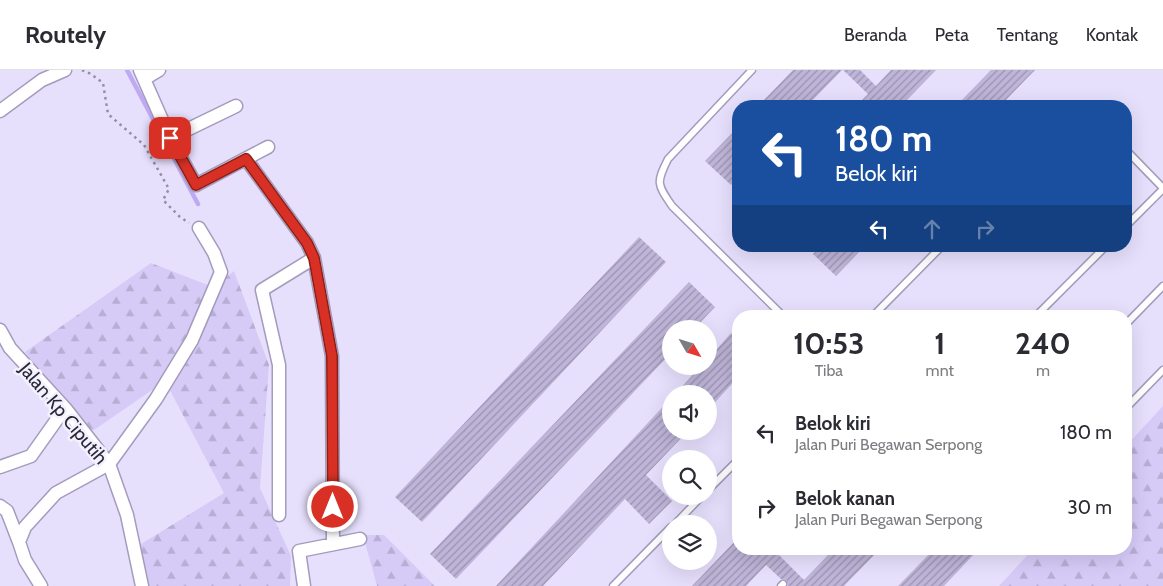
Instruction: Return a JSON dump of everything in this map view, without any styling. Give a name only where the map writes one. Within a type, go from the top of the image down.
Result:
[{"type":"street","points":[[0,111],[42,80],[65,70]]},
{"type":"street","points":[[159,70],[142,74],[170,138],[196,185],[268,147]]},
{"type":"street","points":[[170,138],[236,106]]},
{"type":"street","points":[[246,159],[307,243],[314,258],[332,356],[333,544]]},
{"type":"street","points":[[19,542],[25,528],[56,493],[109,464],[156,399],[192,340],[221,272],[214,253],[199,228]]},
{"type":"street","points":[[279,515],[278,365],[262,290],[314,258]]},
{"type":"street","name":"Jalan Kp Ciputih","points":[[0,330],[5,352],[65,408],[109,464],[127,515],[142,586]]},
{"type":"street","points":[[0,467],[31,456],[65,408]]},
{"type":"street","points":[[0,506],[7,511],[25,560],[41,586]]},
{"type":"street","points":[[304,586],[299,550],[360,539]]},
{"type":"lane","points":[[752,70],[668,159],[660,174],[659,188],[672,206],[777,310]]},
{"type":"lane","points":[[1132,156],[1163,189],[1132,220]]},
{"type":"lane","points":[[879,310],[936,252]]},
{"type":"lane","points":[[1042,310],[1100,252]]},
{"type":"lane","points":[[1132,318],[1163,286]]},
{"type":"lane","points":[[1132,402],[1163,370]]},
{"type":"lane","points":[[717,481],[732,466]]},
{"type":"lane","points":[[684,515],[693,505]]},
{"type":"lane","points":[[613,586],[662,536]]},
{"type":"path","points":[[82,70],[103,83],[108,114],[144,145],[169,189],[163,200],[180,217],[199,228]]},
{"type":"green space","points":[[151,263],[213,287],[234,271],[269,365],[260,488],[291,556],[290,586],[136,586],[128,552],[224,493],[165,381],[84,437],[25,352]]},
{"type":"green space","points":[[1163,406],[1163,586],[999,586],[1027,555],[1132,555],[1132,440]]},
{"type":"green space","points":[[363,535],[384,535],[435,586],[377,586]]},
{"type":"building","points":[[793,70],[842,70],[813,100],[764,100]]},
{"type":"building","points":[[843,70],[860,70],[876,86],[891,70],[936,70],[907,100],[862,100],[868,94]]},
{"type":"building","points":[[991,70],[1035,70],[1006,100],[962,100]]},
{"type":"building","points":[[732,133],[732,184],[705,161]]},
{"type":"building","points":[[639,237],[666,262],[422,522],[395,497]]},
{"type":"building","points":[[815,252],[859,252],[836,276],[813,254]]},
{"type":"building","points":[[689,282],[715,307],[703,320],[662,320],[662,362],[456,579],[430,554]]},
{"type":"building","points":[[732,334],[732,384],[717,400],[717,385],[683,385],[693,375],[718,375],[718,348]]},
{"type":"building","points":[[662,408],[662,440],[679,440],[670,450],[662,450],[662,458],[646,475],[662,491],[662,505],[668,505],[649,524],[625,499],[543,586],[496,586]]},
{"type":"building","points":[[732,544],[732,555],[779,555],[804,580],[828,555],[874,555],[844,586],[788,586],[786,580],[781,579],[766,565],[746,586],[692,586],[707,570],[717,570],[717,560]]},
{"type":"building","points":[[928,555],[973,555],[944,586],[898,586]]},
{"type":"waterway","points":[[127,70],[198,204]]},
{"type":"route","points":[[170,138],[196,185],[246,159],[307,243],[314,258],[332,356],[333,507]]}]
